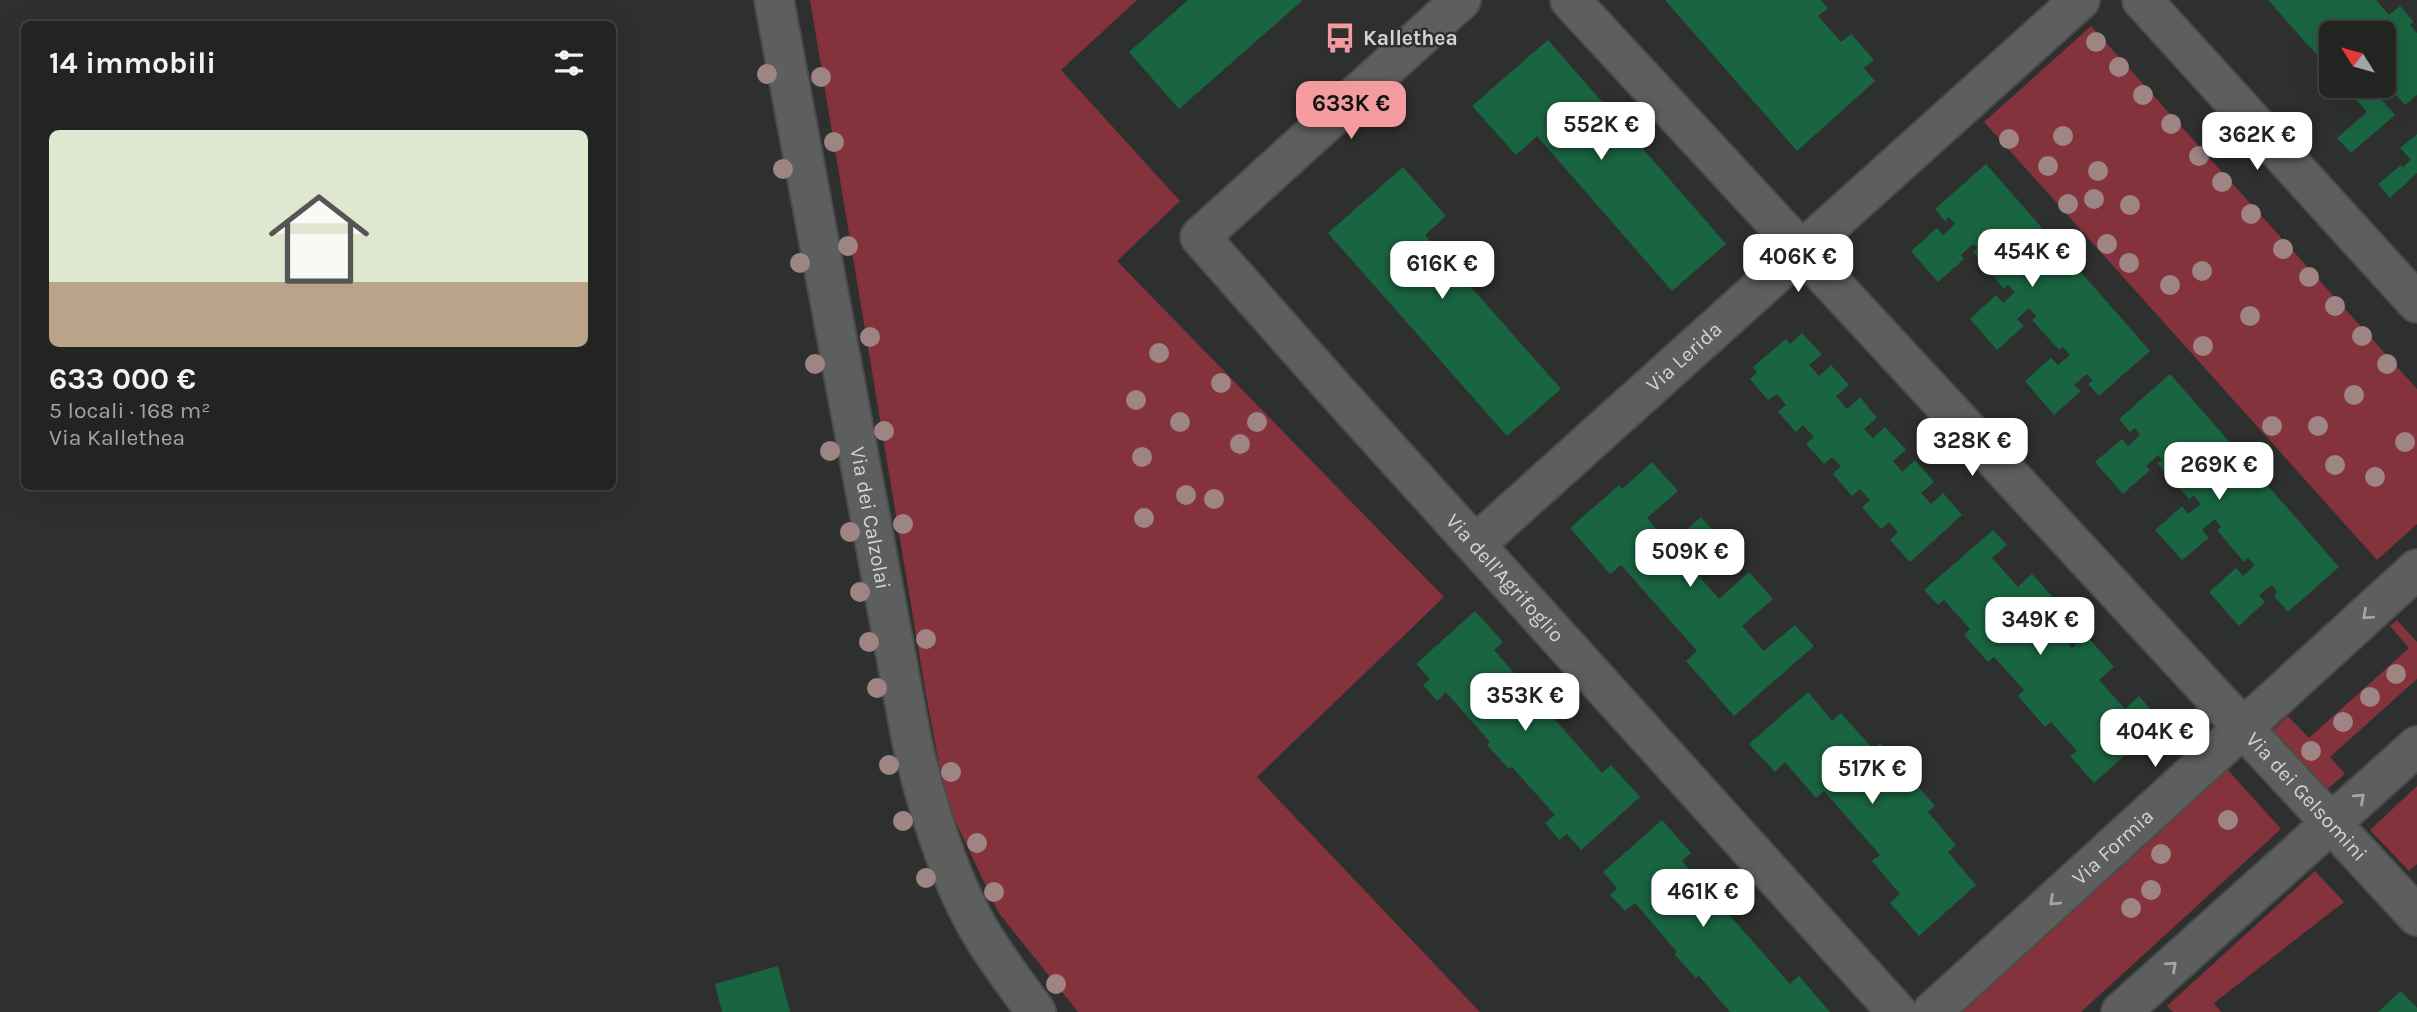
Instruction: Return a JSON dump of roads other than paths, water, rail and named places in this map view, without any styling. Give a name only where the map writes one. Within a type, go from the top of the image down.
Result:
[{"type":"street","name":"Via dei Calzolai","points":[[774,0],[912,743],[926,801],[966,905],[990,948],[1036,1012]]},
{"type":"street","name":"Via dell'Agrifoglio","points":[[1461,0],[1200,237],[1897,1012]]},
{"type":"street","name":"Via dei Gelsomini","points":[[1570,0],[2417,916]]},
{"type":"street","name":"Via Lerida","points":[[1476,544],[2080,0]]},
{"type":"street","points":[[2142,0],[2417,303]]},
{"type":"street","name":"Via Formia","points":[[1932,1012],[2417,569]]},
{"type":"street","points":[[2121,1012],[2417,746]]},
{"type":"place","name":"Kallethea","points":[[1340,38]]}]
